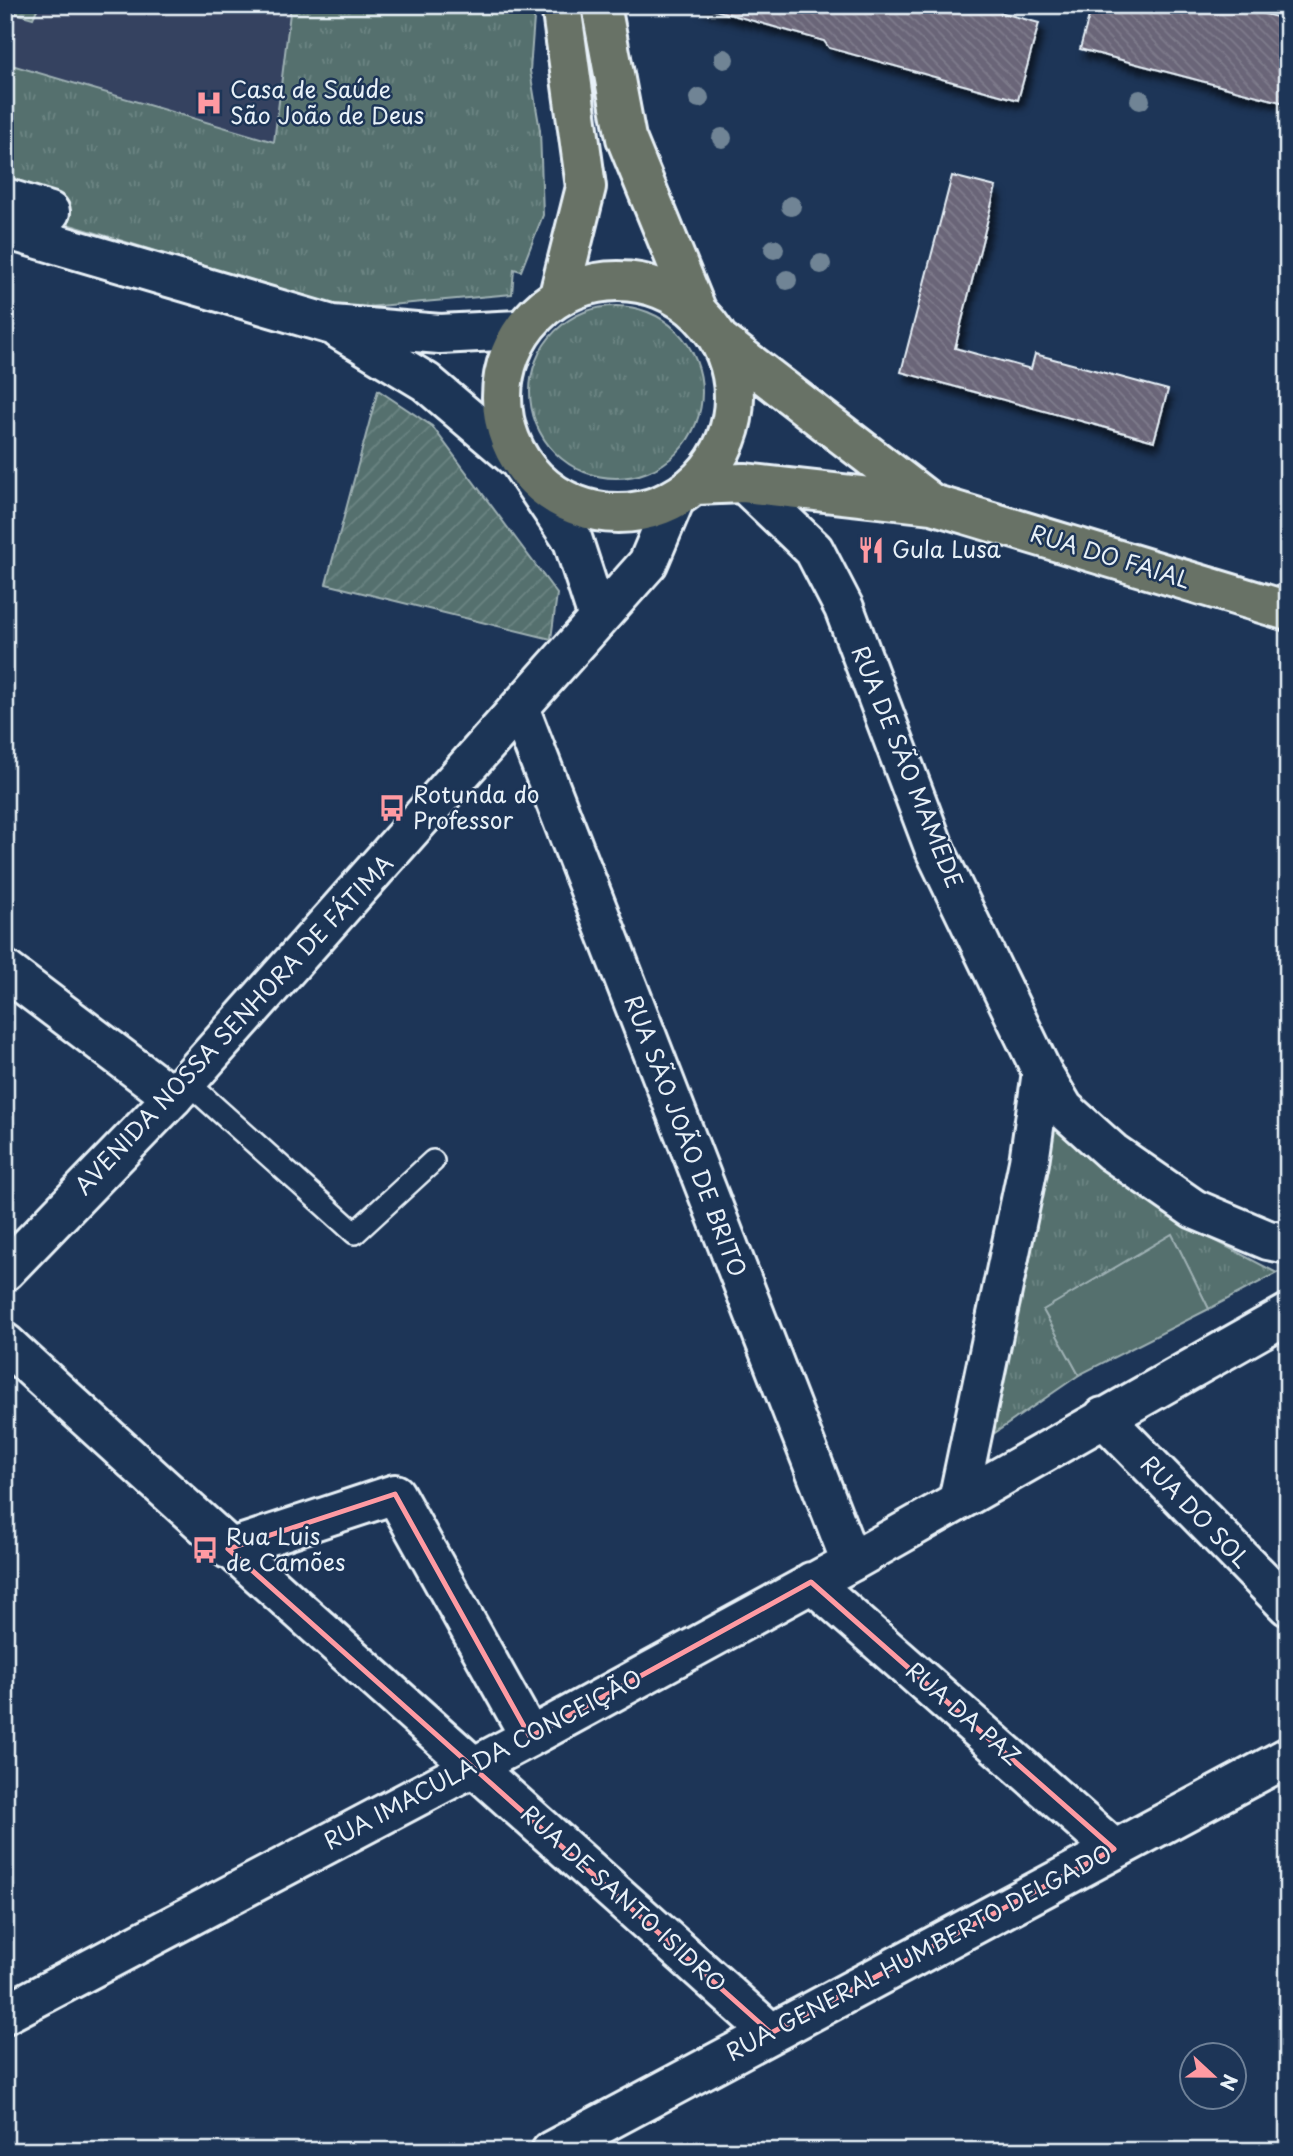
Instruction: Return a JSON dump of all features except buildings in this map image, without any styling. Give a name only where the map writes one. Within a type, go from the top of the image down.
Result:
[{"type":"main road","points":[[559,295],[586,187],[561,5]]},
{"type":"main road","points":[[601,5],[626,138],[696,309],[722,342],[932,504]]},
{"type":"main road","points":[[696,309],[649,283],[609,279],[559,295],[518,330],[505,366],[502,416],[519,461],[554,496],[582,509],[634,513],[685,492],[744,482],[932,504]]},
{"type":"main road","points":[[685,492],[712,467],[732,425],[734,381],[722,342]]},
{"type":"main road","name":"RUA DO FAIAL","points":[[932,504],[1288,611]]},
{"type":"street","points":[[5,198],[50,212]]},
{"type":"street","points":[[5,229],[332,325],[440,334],[518,330]]},
{"type":"street","points":[[332,325],[426,382],[519,461],[573,541],[598,618]]},
{"type":"street","name":"RUA DE SÃO MAMEDE","points":[[744,482],[814,550],[844,608],[935,850],[1042,1072],[1064,1109],[1112,1153],[1194,1209],[1268,1240],[1288,1244]]},
{"type":"street","name":"AVENIDA NOSSA SENHORA DE FÁTIMA","points":[[5,1270],[180,1089],[520,710],[648,563],[685,492]]},
{"type":"street","name":"RUA SÃO JOÃO DE BRITO","points":[[520,710],[851,1562]]},
{"type":"street","points":[[5,970],[180,1089]]},
{"type":"street","points":[[958,1501],[1029,1162],[1042,1072]]},
{"type":"street","name":"RUA IMACULADA CONCEIÇÃO","points":[[5,2014],[530,1737],[851,1562],[1288,1314]]},
{"type":"street","name":"RUA DE SANTO ISIDRO","points":[[5,1343],[228,1549],[475,1766],[771,2033]]},
{"type":"street","name":"RUA DO SOL","points":[[1103,1417],[1288,1606]]},
{"type":"street","points":[[228,1549],[395,1494],[530,1737]]},
{"type":"street","name":"RUA DA PAZ","points":[[811,1582],[1114,1849]]},
{"type":"street","name":"RUA GENERAL HUMBERTO DELGADO","points":[[551,2151],[1288,1757]]},
{"type":"lane","points":[[180,1089],[355,1233],[433,1161]]},
{"type":"highlighted area","points":[[395,1494],[530,1737],[811,1582],[1114,1849],[771,2033],[228,1549]]},
{"type":"shaded area","name":"Casa de Saúde São João de Deus","points":[[5,5],[291,5],[274,143],[5,63]]},
{"type":"green space","points":[[5,5],[39,5],[33,18],[5,10]]},
{"type":"green space","points":[[291,5],[535,5],[530,71],[540,130],[543,215],[521,271],[514,269],[512,294],[345,309],[5,205],[5,63],[274,142]]},
{"type":"green space","points":[[616,306],[649,312],[677,331],[696,359],[702,392],[696,425],[677,453],[649,472],[616,478],[583,472],[555,453],[536,425],[530,392],[536,359],[555,331],[583,312]]},
{"type":"green space","points":[[378,390],[432,426],[557,594],[551,639],[326,584]]},
{"type":"green space","points":[[1052,1120],[1109,1174],[1174,1219],[1277,1273],[1209,1309],[1172,1235],[1044,1310],[1079,1375],[983,1441]]},
{"type":"green space","points":[[1172,1234],[1209,1309],[1079,1375],[1043,1310]]},
{"type":"place","name":"Casa de Saúde São João de Deus","points":[[209,103]]},
{"type":"place","name":"Gula Lusa","points":[[871,550]]},
{"type":"place","name":"Rotunda do Professor","points":[[392,808]]},
{"type":"place","name":"Rua Luis de Camões","points":[[205,1550]]}]
